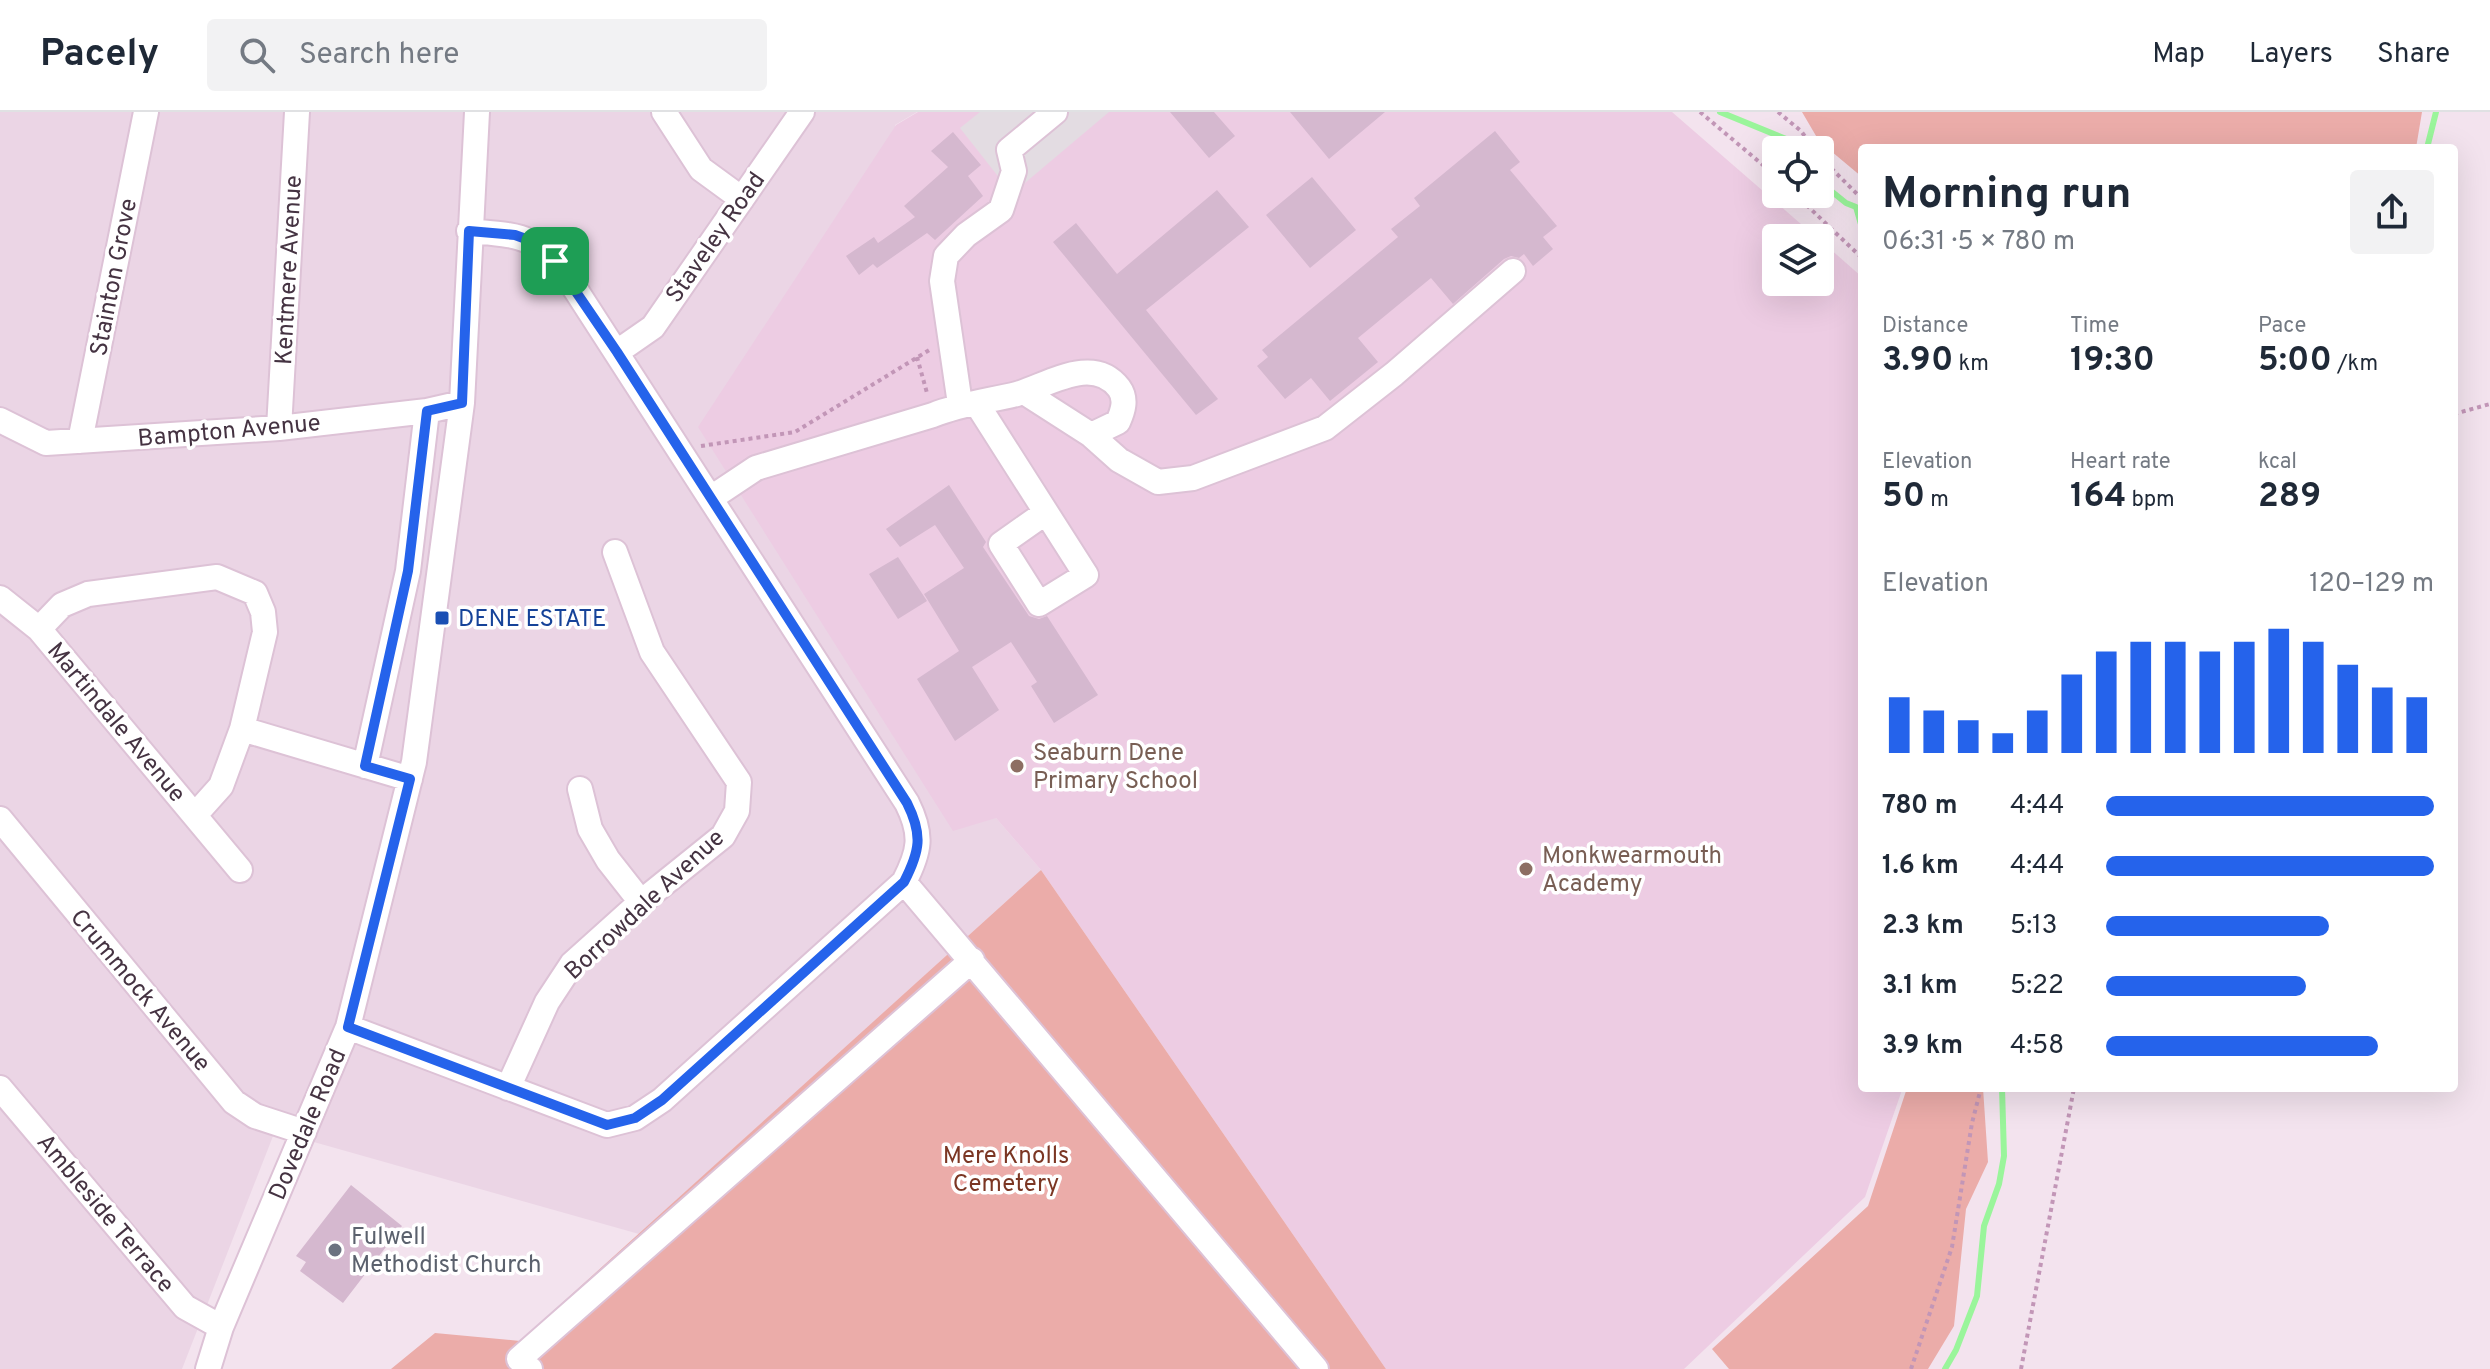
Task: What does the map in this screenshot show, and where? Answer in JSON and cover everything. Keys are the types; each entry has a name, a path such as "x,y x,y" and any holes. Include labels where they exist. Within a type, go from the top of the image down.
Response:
{"street":[{"name":"Stainton Grove","path":"80,441 146,112"},
{"name":"Kentmere Avenue","path":"279,428 297,112"},
{"name":"Dovedale Road","path":"208,1369 221,1327 348,1027 410,779 462,403 477,112"},
{"path":"664,112 701,169 742,199"},
{"name":"Staveley Road","path":"617,352 653,327 802,112"},
{"path":"1045,513 968,404 942,281 946,256 966,235 1001,210 1014,171 1009,150 1055,112"},
{"path":"348,1027 607,1125 635,1118 662,1100 904,882 915,861 919,841 916,821 899,790 563,271 534,242 515,235 469,231"},
{"path":"1024,392 1091,435 1119,460 1158,482 1193,478 1325,428 1394,374 1513,271"},
{"path":"711,498 756,468 968,404 1024,392 1066,375 1097,372 1112,379 1122,392 1124,409 1118,422 1091,435"},
{"name":"Bampton Avenue","path":"0,420 46,443 279,428 427,411 462,403"},
{"path":"365,766 408,571 427,411"},
{"name":"Borrowdale Avenue","path":"508,1088 547,1002 572,964 641,902 723,836 737,811 739,782 652,652 615,552"},
{"name":"Martindale Avenue","path":"39,629 62,605 88,594 217,577 255,593 263,612 265,632 242,729 221,786 195,815"},
{"name":"Martindale Avenue","path":"0,598 39,629 240,870"},
{"path":"242,729 410,779"},
{"path":"580,789 590,829 608,860 641,902"},
{"name":"Crummock Avenue","path":"0,819 234,1102 255,1116 304,1132"},
{"path":"904,882 1316,1369"},
{"path":"530,1369 519,1359 972,960"},
{"name":"Ambleside Terrace","path":"0,1088 185,1307 221,1327"}],"path":[{"path":"1700,112 1762,164"},
{"path":"1778,112 1805,136"},
{"path":"1834,171 1858,195"},
{"path":"1810,208 1858,254"},
{"path":"679,449 795,432 935,346"},
{"path":"917,357 933,415"},
{"path":"2458,413 2490,404"},
{"path":"1911,1369 1952,1247 1980,1092"},
{"path":"2021,1369 2073,1092"}],"shaded area":[{"path":"0,112 917,112 895,125 996,818 1041,870 639,1234 275,1131 182,1369 0,1369"},
{"name":"Monkwearmouth Academy","path":"918,112 1672,112 1762,190 1762,208 1782,208 1801,224 1762,224 1762,296 1834,296 1834,252 1858,273 1858,1092 1901,1092 1865,1197 1684,1369 1386,1369 1041,870 996,818 953,831 698,427 896,125"},
{"path":"980,112 1109,112 1012,194 960,128"}],"green space":[{"path":"1802,112 2422,112 2417,144 1858,144 1858,174 1834,154 1834,136 1816,136"},
{"name":"Mere Knolls Cemetery","path":"1041,870 1386,1369 391,1369 435,1333 520,1341"},
{"path":"1906,1092 1983,1092 1988,1162 1966,1209 1954,1326 1928,1369 1729,1369 1712,1349 1868,1206"}],"building":[{"path":"1170,112 1214,112 1235,136 1209,158"},
{"path":"1290,112 1385,112 1329,159"},
{"path":"1495,131 1520,162 1510,170 1557,226 1543,237 1553,249 1533,266 1524,254 1519,258 1511,256 1504,259 1453,304 1431,278 1358,338 1378,362 1330,401 1311,378 1285,399 1257,366 1268,357 1262,350 1398,237 1391,229 1420,206 1414,198"},
{"path":"953,132 981,165 968,176 983,196 935,240 927,233 877,268 873,264 859,275 846,256 874,237 878,243 915,217 904,206 948,167 931,151"},
{"path":"1312,177 1356,230 1310,268 1266,215"},
{"path":"1217,190 1249,227 1146,310 1218,399 1196,415 1053,242 1076,223 1117,274"},
{"path":"949,485 986,542 983,547 1029,616 1039,619 1047,616 1098,695 1054,723 1031,686 1037,682 1011,642 972,667 999,710 955,741 917,679 959,651 924,594 964,568 935,525 900,547 886,529"},
{"path":"898,557 927,601 898,619 869,574"},
{"path":"351,1185 402,1226 343,1303 300,1271 306,1262 296,1256"}],"waterway":[{"path":"1720,112 1779,136"},
{"path":"2428,144 2436,112"},
{"path":"1834,193 1856,207 1858,214"},
{"path":"1945,1369 1956,1350 1977,1296 1984,1226 1999,1184 2004,1156 2002,1092"}],"place":[{"name":"DENE ESTATE","path":"442,618"},
{"name":"Seaburn Dene Primary School","path":"1017,766"},
{"name":"Monkwearmouth Academy","path":"1526,869"},
{"name":"Fulwell Methodist Church","path":"335,1250"}],"route":[{"path":"469,231 515,235 534,242 555,261 617,352 907,803 916,821 919,841 915,861 904,882 888,897 662,1100 635,1118 607,1125 348,1027 410,779 365,766 408,571 427,411 462,403 469,231"}]}
